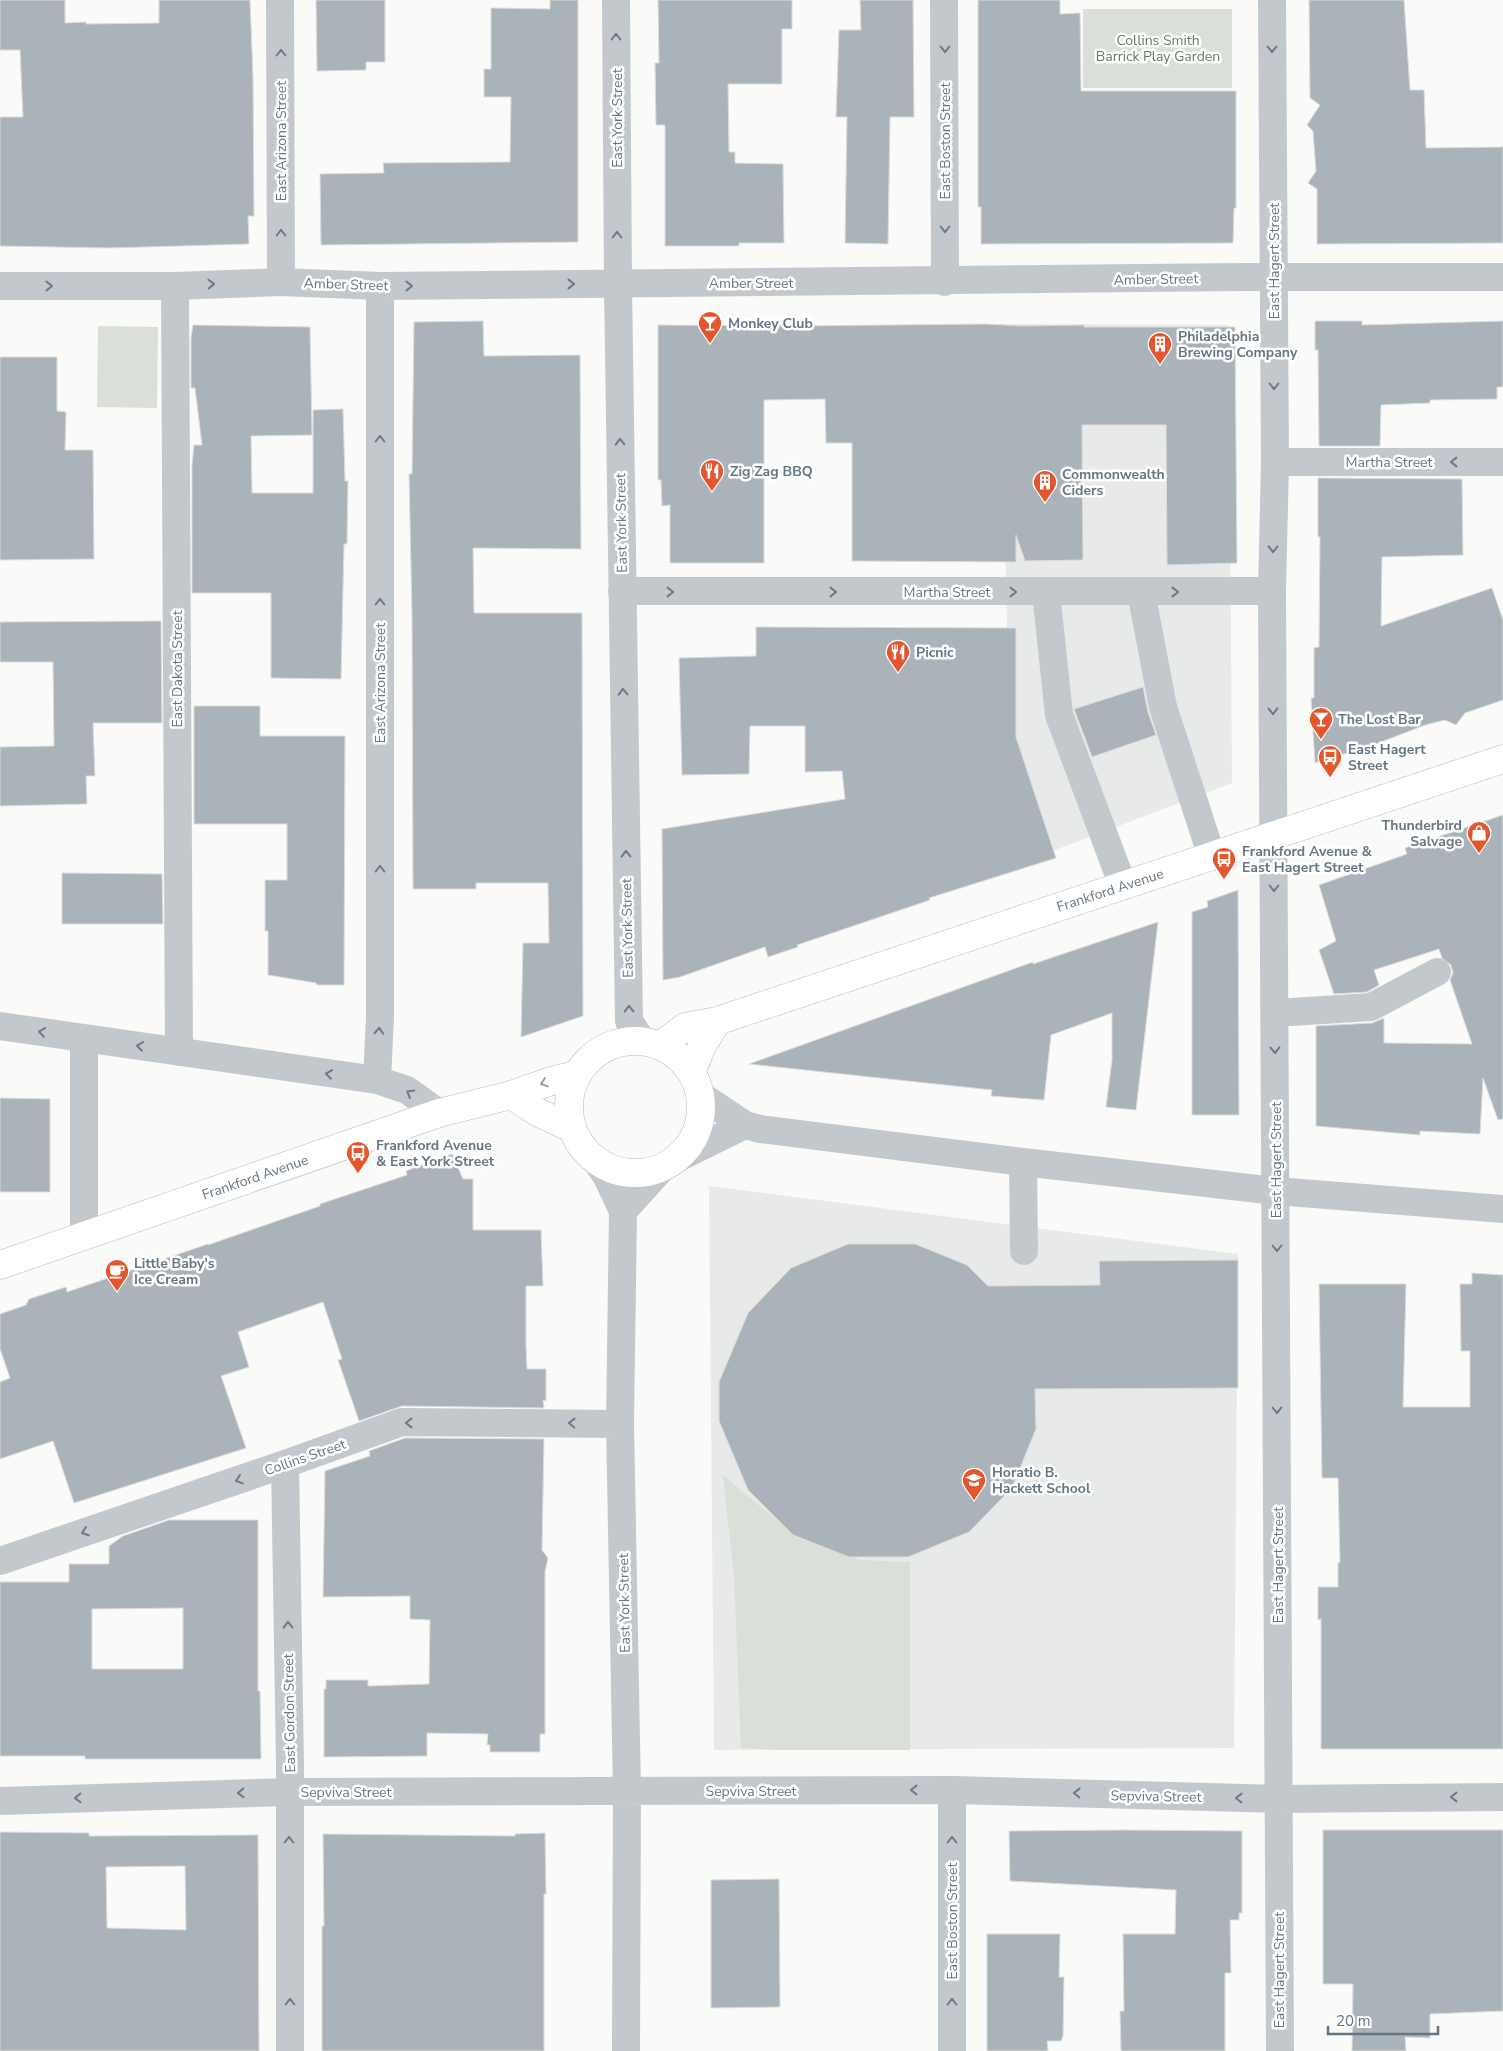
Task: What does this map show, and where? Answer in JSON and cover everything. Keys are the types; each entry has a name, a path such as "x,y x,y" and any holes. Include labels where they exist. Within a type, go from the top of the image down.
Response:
{"main road":[{"name":"Frankford Avenue","path":"651,1044 685,1028 717,1021 1503,759"},
{"path":"696,1083 678,1056 651,1044 616,1044 593,1056 577,1075 571,1092 569,1110 572,1128 582,1146 597,1162 618,1171 640,1173 671,1162 694,1139 701,1118 696,1083 702,1046 717,1021"},
{"name":"Frankford Avenue","path":"0,1265 439,1113 511,1095 551,1081 577,1075"},
{"path":"511,1095 539,1113 572,1128"}],"street":[{"name":"East Arizona Street","path":"280,0 281,282"},
{"name":"East York Street","path":"616,0 618,284 629,1021 651,1044"},
{"name":"East Boston Street","path":"944,0 945,282"},
{"name":"East Hagert Street","path":"1272,0 1275,462 1272,591 1280,2051"},
{"name":"Amber Street","path":"0,286 175,286 281,282 380,286 945,282 1274,277 1503,277"},
{"name":"East Dakota Street","path":"175,286 179,1052"},
{"name":"East Arizona Street","path":"377,1080 380,1017 380,286"},
{"name":"Martha Street","path":"1275,462 1503,462"},
{"name":"Martha Street","path":"622,591 1272,591"},
{"path":"1046,592 1059,715 1123,886"},
{"path":"1141,592 1163,707 1212,857"},
{"path":"1275,1013 1371,1007 1437,972"},
{"path":"0,1026 377,1080 407,1090 439,1113"},
{"path":"84,1038 84,1236"},
{"path":"696,1083 745,1125 1023,1162 1276,1191 1503,1209"},
{"path":"623,1211 671,1162 745,1125"},
{"name":"East York Street","path":"597,1162 607,1177 623,1211 620,1424 627,1792 626,2051"},
{"path":"1023,1162 1024,1251"},
{"name":"Collins Street","path":"0,1560 285,1464 402,1422 620,1424"},
{"name":"East Gordon Street","path":"285,1464 290,1792 290,2051"},
{"name":"East Boston Street","path":"952,1790 952,2051"},
{"name":"Sepviva Street","path":"0,1801 290,1792 952,1790 1279,1799 1503,1797"}],"shaded area":[{"name":"Philadelphia Brewing Company","path":"1000,324 1229,325 1232,783 1047,853 1009,711"},
{"name":"Horatio B. Hackett School","path":"709,1186 1238,1254 1234,1748 714,1750"}],"green space":[{"name":"Collins Smith Barrick Play Garden","path":"1083,9 1232,9 1232,88 1083,88"},
{"path":"98,326 158,327 157,408 97,407"},
{"path":"723,1475 798,1538 860,1560 910,1562 910,1750 777,1750 741,1748 734,1577"}],"building":[{"path":"0,0 65,0 65,23 86,22 86,24 159,23 159,0 250,0 253,77 254,216 248,216 249,244 109,248 0,246 0,117 23,117 20,50 0,50"},
{"path":"316,0 385,0 385,62 366,62 366,70 317,71"},
{"path":"550,0 578,0 578,242 321,245 320,174 384,173 383,163 510,162 511,97 484,97 484,69 491,69 491,8 550,9"},
{"path":"658,0 792,0 792,29 782,29 782,84 728,84 729,152 735,152 735,163 783,164 784,243 739,243 739,246 665,246 665,125 656,125 655,63 659,63"},
{"path":"860,0 913,0 914,117 890,117 888,244 845,243 847,117 836,117 839,30 861,30"},
{"path":"978,0 1060,0 1060,14 1080,13 1081,91 1236,91 1236,208 1234,208 1233,243 981,244 981,207 978,207"},
{"path":"1309,0 1404,0 1410,90 1424,90 1426,148 1503,147 1503,243 1317,244 1317,189 1308,183 1316,171 1313,131 1307,125 1320,105 1310,98"},
{"path":"483,321 484,356 580,355 581,549 473,548 474,613 582,613 583,1016 521,1037 523,943 549,943 548,883 476,883 476,889 413,889 412,614 409,474 412,474 414,322"},
{"path":"1315,321 1362,321 1362,325 1503,321 1503,387 1497,387 1497,399 1430,400 1430,403 1381,405 1380,446 1319,446 1318,350 1315,350"},
{"path":"986,324 1021,326 1085,325 1084,327 1235,327 1237,563 1167,565 1166,425 1082,425 1083,560 1025,561 1016,535 1016,562 852,561 852,443 826,443 825,399 764,400 764,563 670,563 670,505 662,506 661,480 658,480 658,325"},
{"path":"193,325 310,327 312,435 251,436 252,493 313,493 313,410 343,409 345,481 348,481 347,544 344,544 341,679 271,678 271,593 192,593 192,465 194,445 202,445 195,388 191,388 191,338"},
{"path":"0,357 57,357 57,411 66,412 65,450 93,450 94,559 0,560"},
{"path":"1318,478 1462,479 1463,555 1382,557 1381,626 1492,588 1503,620 1503,700 1465,713 1456,725 1445,720 1425,725 1376,744 1315,763 1311,698 1314,698 1314,648 1319,647 1320,537 1318,537"},
{"path":"161,621 162,723 93,723 95,776 86,776 87,804 0,806 0,747 54,746 53,662 0,662 0,622"},
{"path":"756,627 1016,628 1016,737 1056,858 929,898 930,900 797,945 798,947 768,957 765,947 680,977 663,980 662,829 845,799 842,771 805,772 805,726 750,726 749,774 682,775 679,658 756,656"},
{"path":"1143,687 1148,712 1156,735 1092,757 1074,709"},
{"path":"194,706 260,706 260,736 345,736 344,985 317,985 316,983 268,975 268,931 265,931 265,880 287,880 287,824 194,824"},
{"path":"1503,815 1503,1119 1498,1120 1483,1078 1480,1134 1420,1131 1420,1135 1316,1126 1316,1026 1372,1023 1384,1018 1384,1043 1472,1044 1450,980 1453,973 1451,965 1442,958 1439,949 1374,970 1379,985 1367,992 1334,994 1319,950 1336,941 1319,885 1407,854 1405,848"},
{"path":"62,873 162,874 163,924 62,924"},
{"path":"1238,890 1239,1115 1192,1115 1192,912 1208,907 1207,901"},
{"path":"1158,922 1136,1110 1106,1107 1112,1060 1112,1013 1051,1035 1044,1100 991,1096 992,1090 749,1064 1033,962 1033,964"},
{"path":"0,1098 50,1099 50,1192 0,1192"},
{"path":"452,1154 463,1179 473,1179 473,1230 541,1230 543,1286 526,1286 526,1346 527,1369 546,1369 546,1401 543,1400 544,1408 402,1406 359,1421 338,1360 342,1359 323,1302 238,1332 249,1367 221,1376 246,1448 74,1503 53,1441 0,1459 0,1382 10,1378 0,1349 0,1314 26,1305 29,1299 66,1287 67,1292 320,1206 320,1204 407,1175 406,1171"},
{"name":"Horatio B. Hackett School","path":"848,1244 915,1244 967,1265 988,1286 1100,1285 1099,1261 1238,1260 1238,1388 1035,1389 1036,1429 1012,1488 969,1532 908,1557 849,1557 793,1535 748,1490 719,1421 719,1382 748,1313 791,1268"},
{"path":"1472,1273 1503,1275 1503,1749 1321,1749 1321,1619 1318,1620 1318,1587 1338,1587 1338,1563 1340,1562 1338,1478 1322,1478 1319,1284 1406,1284 1403,1407 1470,1407 1470,1351 1461,1351 1460,1284 1472,1284"},
{"path":"405,1438 544,1439 542,1550 548,1558 545,1571 545,1734 540,1734 540,1752 490,1752 490,1745 487,1745 488,1734 427,1733 427,1756 324,1757 324,1689 326,1689 326,1680 368,1680 368,1686 429,1684 430,1620 410,1619 410,1596 323,1597 325,1471 370,1456 369,1451"},
{"path":"169,1520 258,1520 258,1691 260,1691 261,1759 85,1759 85,1756 0,1756 0,1582 69,1582 69,1564 109,1564 109,1546 123,1536","holes":["183,1608 183,1669 92,1669 92,1609"]},
{"path":"1323,1830 1503,1830 1503,2011 1430,2014 1430,2038 1405,2037 1406,2051 1352,2051 1353,1984 1323,1984"},
{"path":"1009,1831 1242,1831 1242,1913 1239,1913 1239,1920 1230,1920 1231,1973 1225,1973 1225,2051 1121,2051 1120,2011 1124,2011 1123,1934 1175,1934 1176,1890 1010,1881"},
{"path":"0,1832 89,1833 89,1836 258,1835 259,2051 0,2051","holes":["185,1866 186,1930 107,1928 106,1867"]},
{"path":"545,1833 544,2051 322,2051 323,1834 515,1836 515,1834"},
{"path":"779,1879 780,2007 711,2008 711,1880"},
{"path":"987,1934 1060,1934 1059,1977 1064,1977 1063,2036 1061,2041 1047,2041 1048,2051 987,2051"}],"place":[{"name":"Monkey Club","path":"710,344"},
{"name":"Philadelphia Brewing Company","path":"1160,365"},
{"name":"Zig Zag BBQ","path":"712,492"},
{"name":"Commonwealth Ciders","path":"1045,503"},
{"name":"Picnic","path":"898,673"},
{"name":"The Lost Bar","path":"1321,740"},
{"name":"East Hagert Street","path":"1330,778"},
{"name":"Thunderbird Salvage","path":"1479,854"},
{"name":"Frankford Avenue & East Hagert Street","path":"1224,880"},
{"name":"Frankford Avenue & East York Street","path":"358,1174"},
{"name":"Little Baby's Ice Cream","path":"117,1292"},
{"name":"Horatio B. Hackett School","path":"974,1501"}]}
